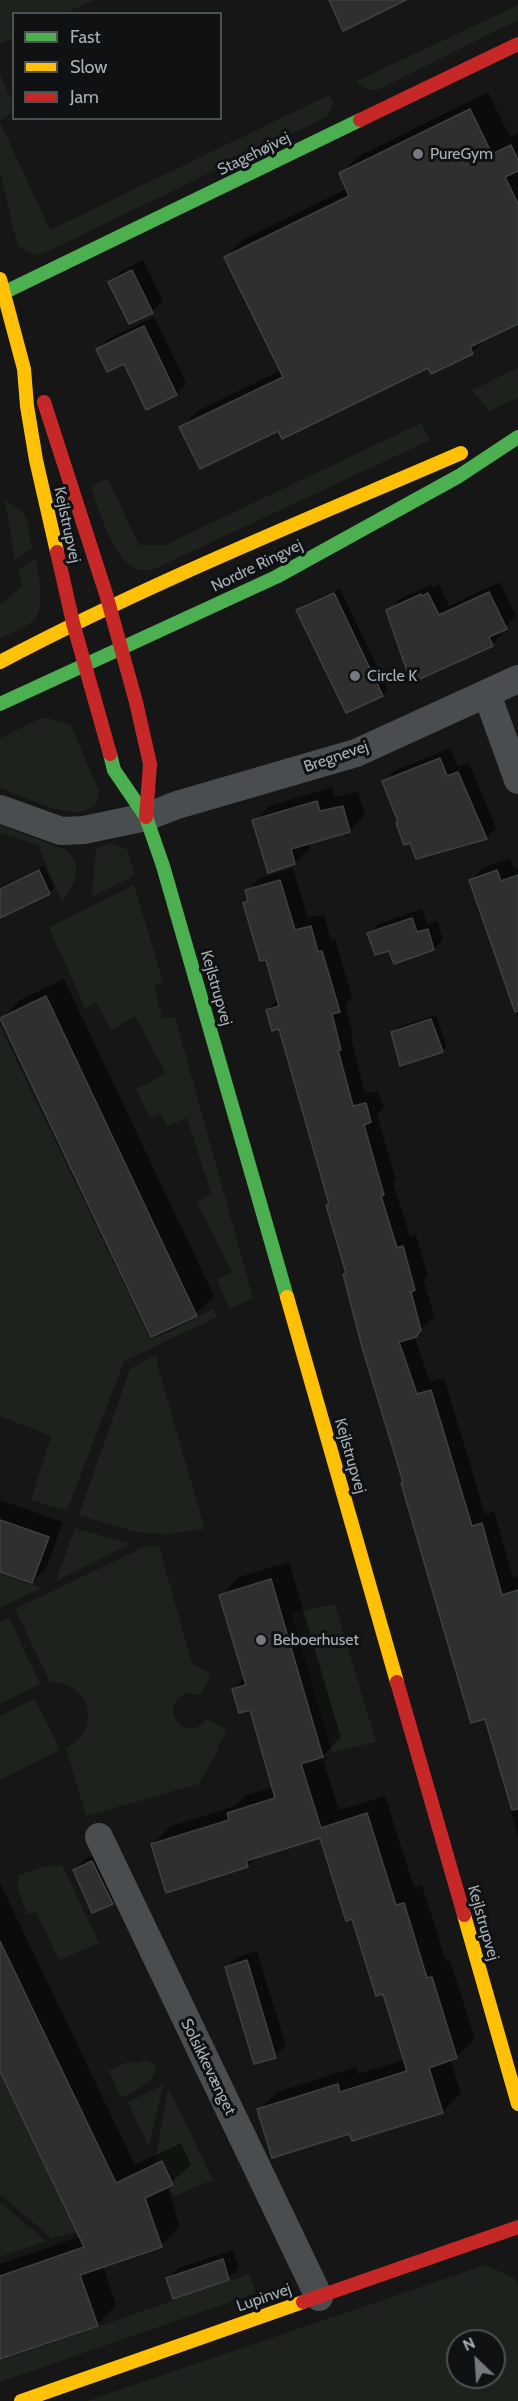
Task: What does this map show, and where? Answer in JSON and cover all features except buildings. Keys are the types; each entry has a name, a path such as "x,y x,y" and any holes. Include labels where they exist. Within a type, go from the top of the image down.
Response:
{"street":[{"name":"Stagehøjvej","path":"3,293 518,44"},
{"name":"Kejlstrupvej","path":"0,279 24,369 27,406 36,460 73,623 114,770 147,817 163,866 518,2104"},
{"name":"Kejlstrupvej","path":"24,369 44,403 122,647 150,764 147,817"},
{"name":"Nordre Ringvej","path":"0,662 110,606 518,429"},
{"name":"Nordre Ringvej","path":"0,704 276,577 459,476 518,437"},
{"name":"Bregnevej","path":"0,808 62,831 84,830 147,817 177,805 356,753 518,679"},
{"path":"487,694 518,780"},
{"name":"Solsikkevænget","path":"99,1837 319,2297"},
{"name":"Lupinvej","path":"21,2401 518,2227"}],"shaded area":[{"path":"0,0 94,0 67,12 12,12 12,38 0,44"},
{"path":"518,5 518,20 379,89 366,89 357,81"},
{"path":"0,75 12,101 12,113 0,120"},
{"path":"329,95 333,103 328,116 40,255 26,251 19,246 0,171 0,122 50,230"},
{"path":"518,368 518,398 489,411 472,390"},
{"path":"421,423 430,440 152,570 135,568 118,552 102,519 91,487 107,478 139,545 165,545"},
{"path":"5,501 24,514 32,548 15,560"},
{"path":"36,558 40,590 38,615 27,625 0,638 0,605 22,586 18,570"},
{"path":"48,718 71,725 99,792 95,806 78,813 51,808 0,788 0,738 39,719"},
{"path":"0,825 66,850 72,856 76,876 62,902 38,845 0,833"},
{"path":"110,843 127,849 135,875 92,897 96,849"},
{"path":"134,885 163,982 154,985 162,1018 175,1017 253,1298 230,1309 217,1280 232,1272 197,1202 211,1193 187,1118 167,1126 160,1113 150,1118 136,1089 166,1074 135,1016 111,1030 96,1002 85,1008 49,927"},
{"path":"0,1026 150,1339 170,1332 213,1309 217,1317 124,1361 67,1511 31,1500 51,1436 0,1416"},
{"path":"156,1355 205,1529 166,1534 136,1532 79,1515 130,1369"},
{"path":"75,1528 130,1544 56,1581"},
{"path":"146,1546 159,1547 192,1663 211,1674 200,1695 187,1693 178,1699 173,1714 183,1726 190,1728 199,1726 207,1719 225,1729 226,1733 217,1749 218,1752 198,1784 86,1816 66,1748 78,1740 85,1730 88,1708 83,1698 75,1690 64,1684 50,1682 15,1609"},
{"path":"0,1574 41,1588 0,1608"},
{"path":"335,1604 376,1742 332,1752 291,1613"},
{"path":"9,1618 40,1684 0,1704 0,1622"},
{"path":"35,1699 60,1750 0,1780 0,1716"},
{"path":"62,1865 99,1943 59,1960 36,1912 27,1914 17,1887 19,1875 42,1867"},
{"path":"145,2060 153,2063 156,2069 154,2075 142,2087 121,2098 109,2071 130,2061 136,2063"},
{"path":"0,2071 76,2233 52,2238 0,2195"},
{"path":"163,2085 149,2147 128,2102"},
{"path":"168,2088 213,2180 174,2196 170,2189 174,2185 161,2160 155,2162"},
{"path":"0,2202 46,2241 0,2257"},
{"path":"485,2265 516,2279 518,2286 518,2401 87,2401"},
{"path":"249,2274 256,2293 0,2382 0,2361"}],"traffic: fast":[{"path":"3,293 360,120"},
{"path":"0,704 276,577 459,476 518,437"},
{"path":"110,754 114,770 146,817 163,866 287,1297"}],"traffic: slow":[{"path":"0,279 24,369 27,406 36,460 57,552"},
{"path":"0,662 170,579 461,453"},
{"path":"287,1297 397,1682"},
{"path":"464,1915 518,2104"},
{"path":"21,2401 303,2302"}],"traffic: jam":[{"path":"360,120 518,44"},
{"path":"44,402 106,594 136,702 150,764 146,817"},
{"path":"57,552 73,623 110,754"},
{"path":"397,1682 464,1915"},
{"path":"303,2302 518,2227"}],"place":[{"name":"PureGym","path":"418,154"},
{"name":"Circle K","path":"355,676"},
{"name":"Beboerhuset","path":"261,1640"}]}
